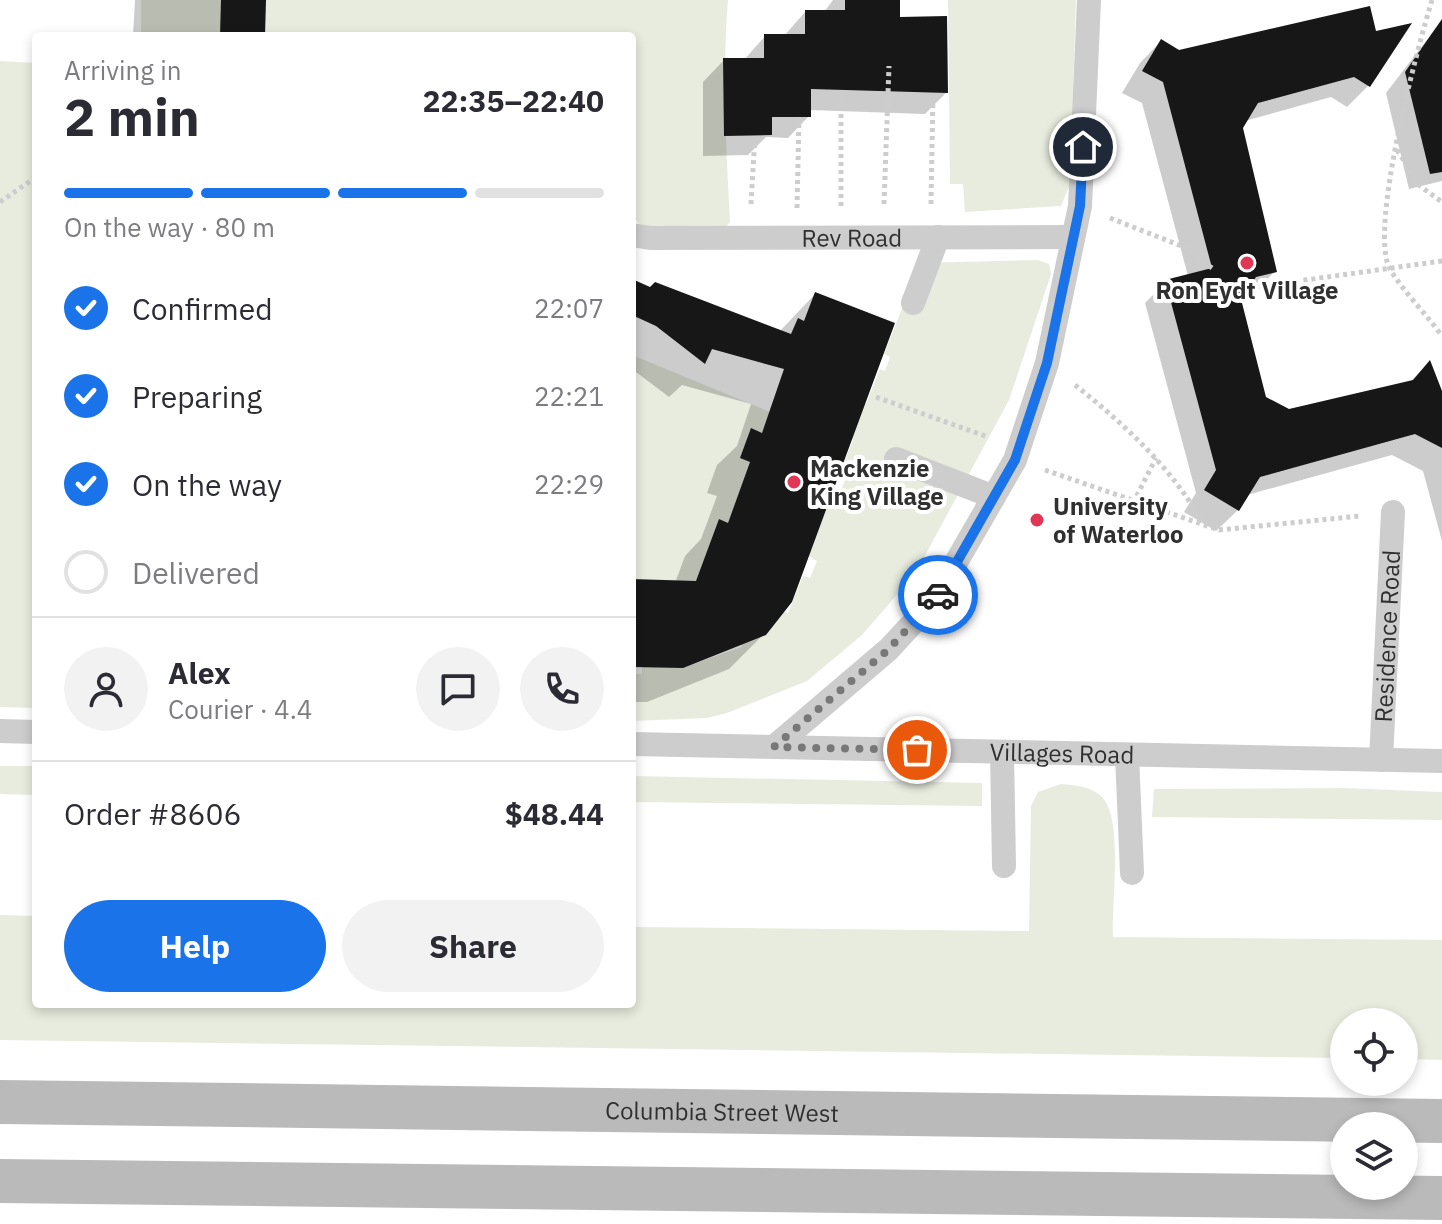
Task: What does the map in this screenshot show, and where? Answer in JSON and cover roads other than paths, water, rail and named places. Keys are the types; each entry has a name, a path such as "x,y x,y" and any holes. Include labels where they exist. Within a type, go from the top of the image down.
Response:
{"main road":[{"name":"Columbia Street West","path":"0,1102 1442,1121"},
{"path":"0,1181 1442,1198"}],"lane":[{"path":"774,747 889,649 935,599 1016,454 1047,363 1080,206 1089,0"},
{"name":"Rev Road","path":"636,235 1073,237"},
{"path":"913,303 934,237"},
{"path":"896,459 994,497"},
{"name":"Residence Road","path":"1381,760 1393,512"},
{"path":"0,731 32,732"},
{"name":"Villages Road","path":"636,744 1442,761"},
{"path":"1002,752 1004,866"},
{"path":"1127,755 1132,873"}],"place":[{"name":"Ron Eydt Village","path":"1247,263"},
{"name":"Mackenzie King Village","path":"794,482"},
{"name":"University of Waterloo","path":"1037,520"}]}
